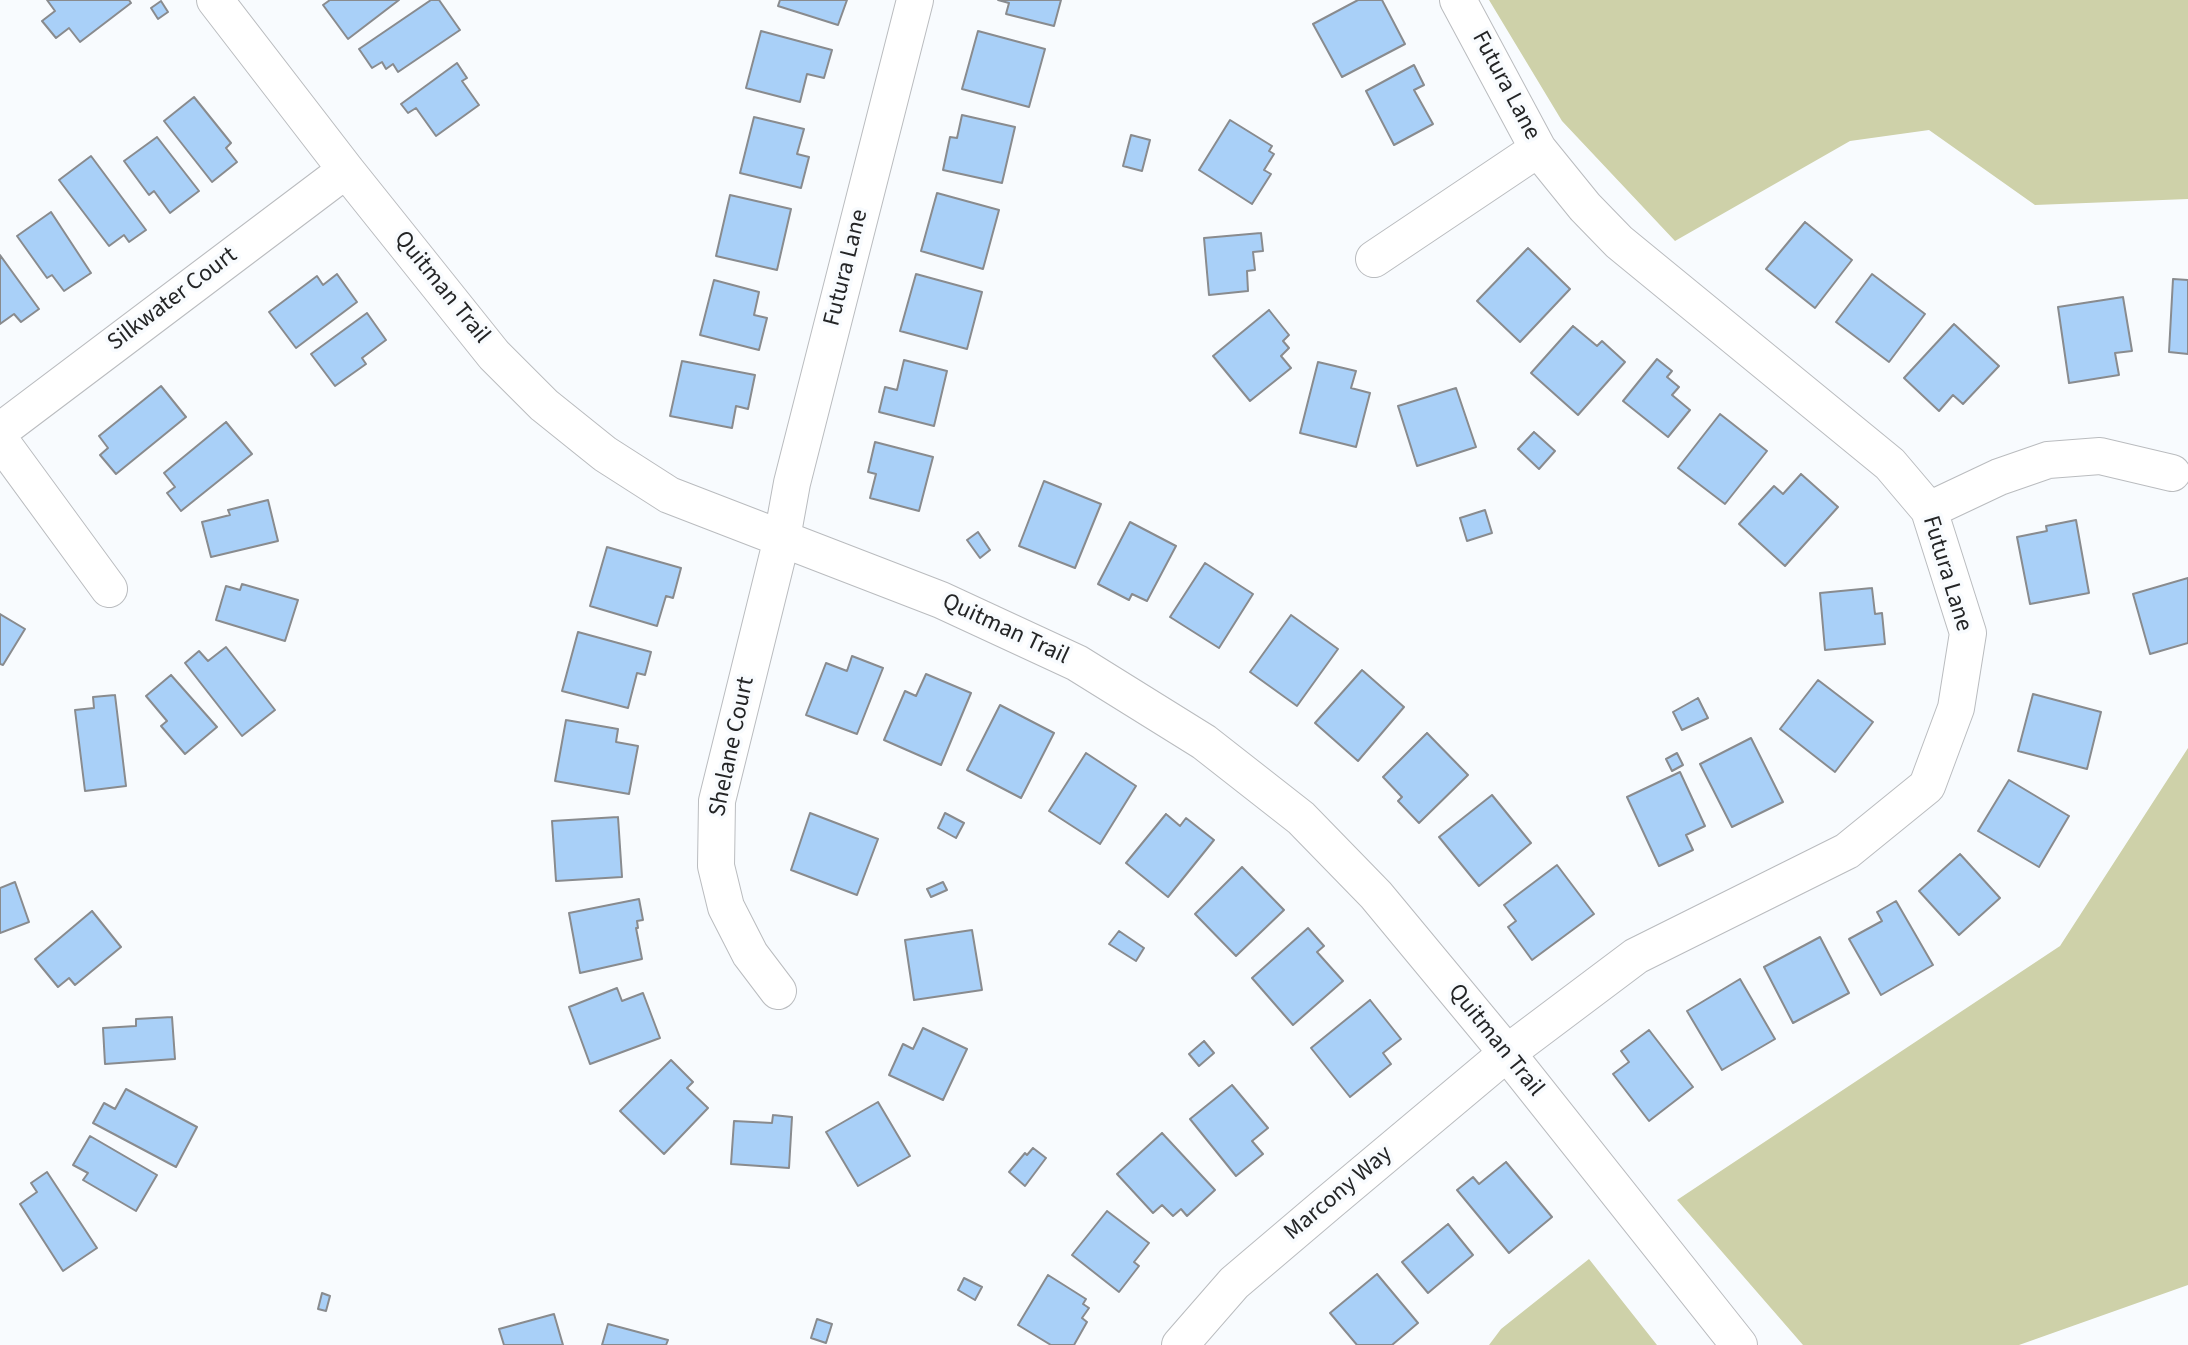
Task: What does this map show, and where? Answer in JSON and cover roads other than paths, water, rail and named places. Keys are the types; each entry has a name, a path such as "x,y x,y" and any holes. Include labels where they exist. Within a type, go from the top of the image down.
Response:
{"street":[{"name":"Quitman Trail","path":"215,0 494,355 544,405 605,454 669,495 941,600 1077,663 1204,742 1301,818 1376,895 1507,1053 1739,1345"},
{"name":"Futura Lane","path":"782,538 792,483 915,0"},
{"name":"Futura Lane","path":"1458,0 1538,149 1585,207 1619,242 1890,464 1929,510 1968,633 1956,708 1927,786 1847,851 1636,956 1507,1053"},
{"path":"1374,259 1538,149"},
{"name":"Silkwater Court","path":"0,431 346,170"},
{"path":"0,440 109,589"},
{"path":"1929,510 1999,477 2048,460 2100,456 2172,473"},
{"name":"Shelane Court","path":"778,991 750,954 726,907 716,866 717,801 782,538"},
{"name":"Marcony Way","path":"1180,1345 1234,1283 1507,1053"}]}
